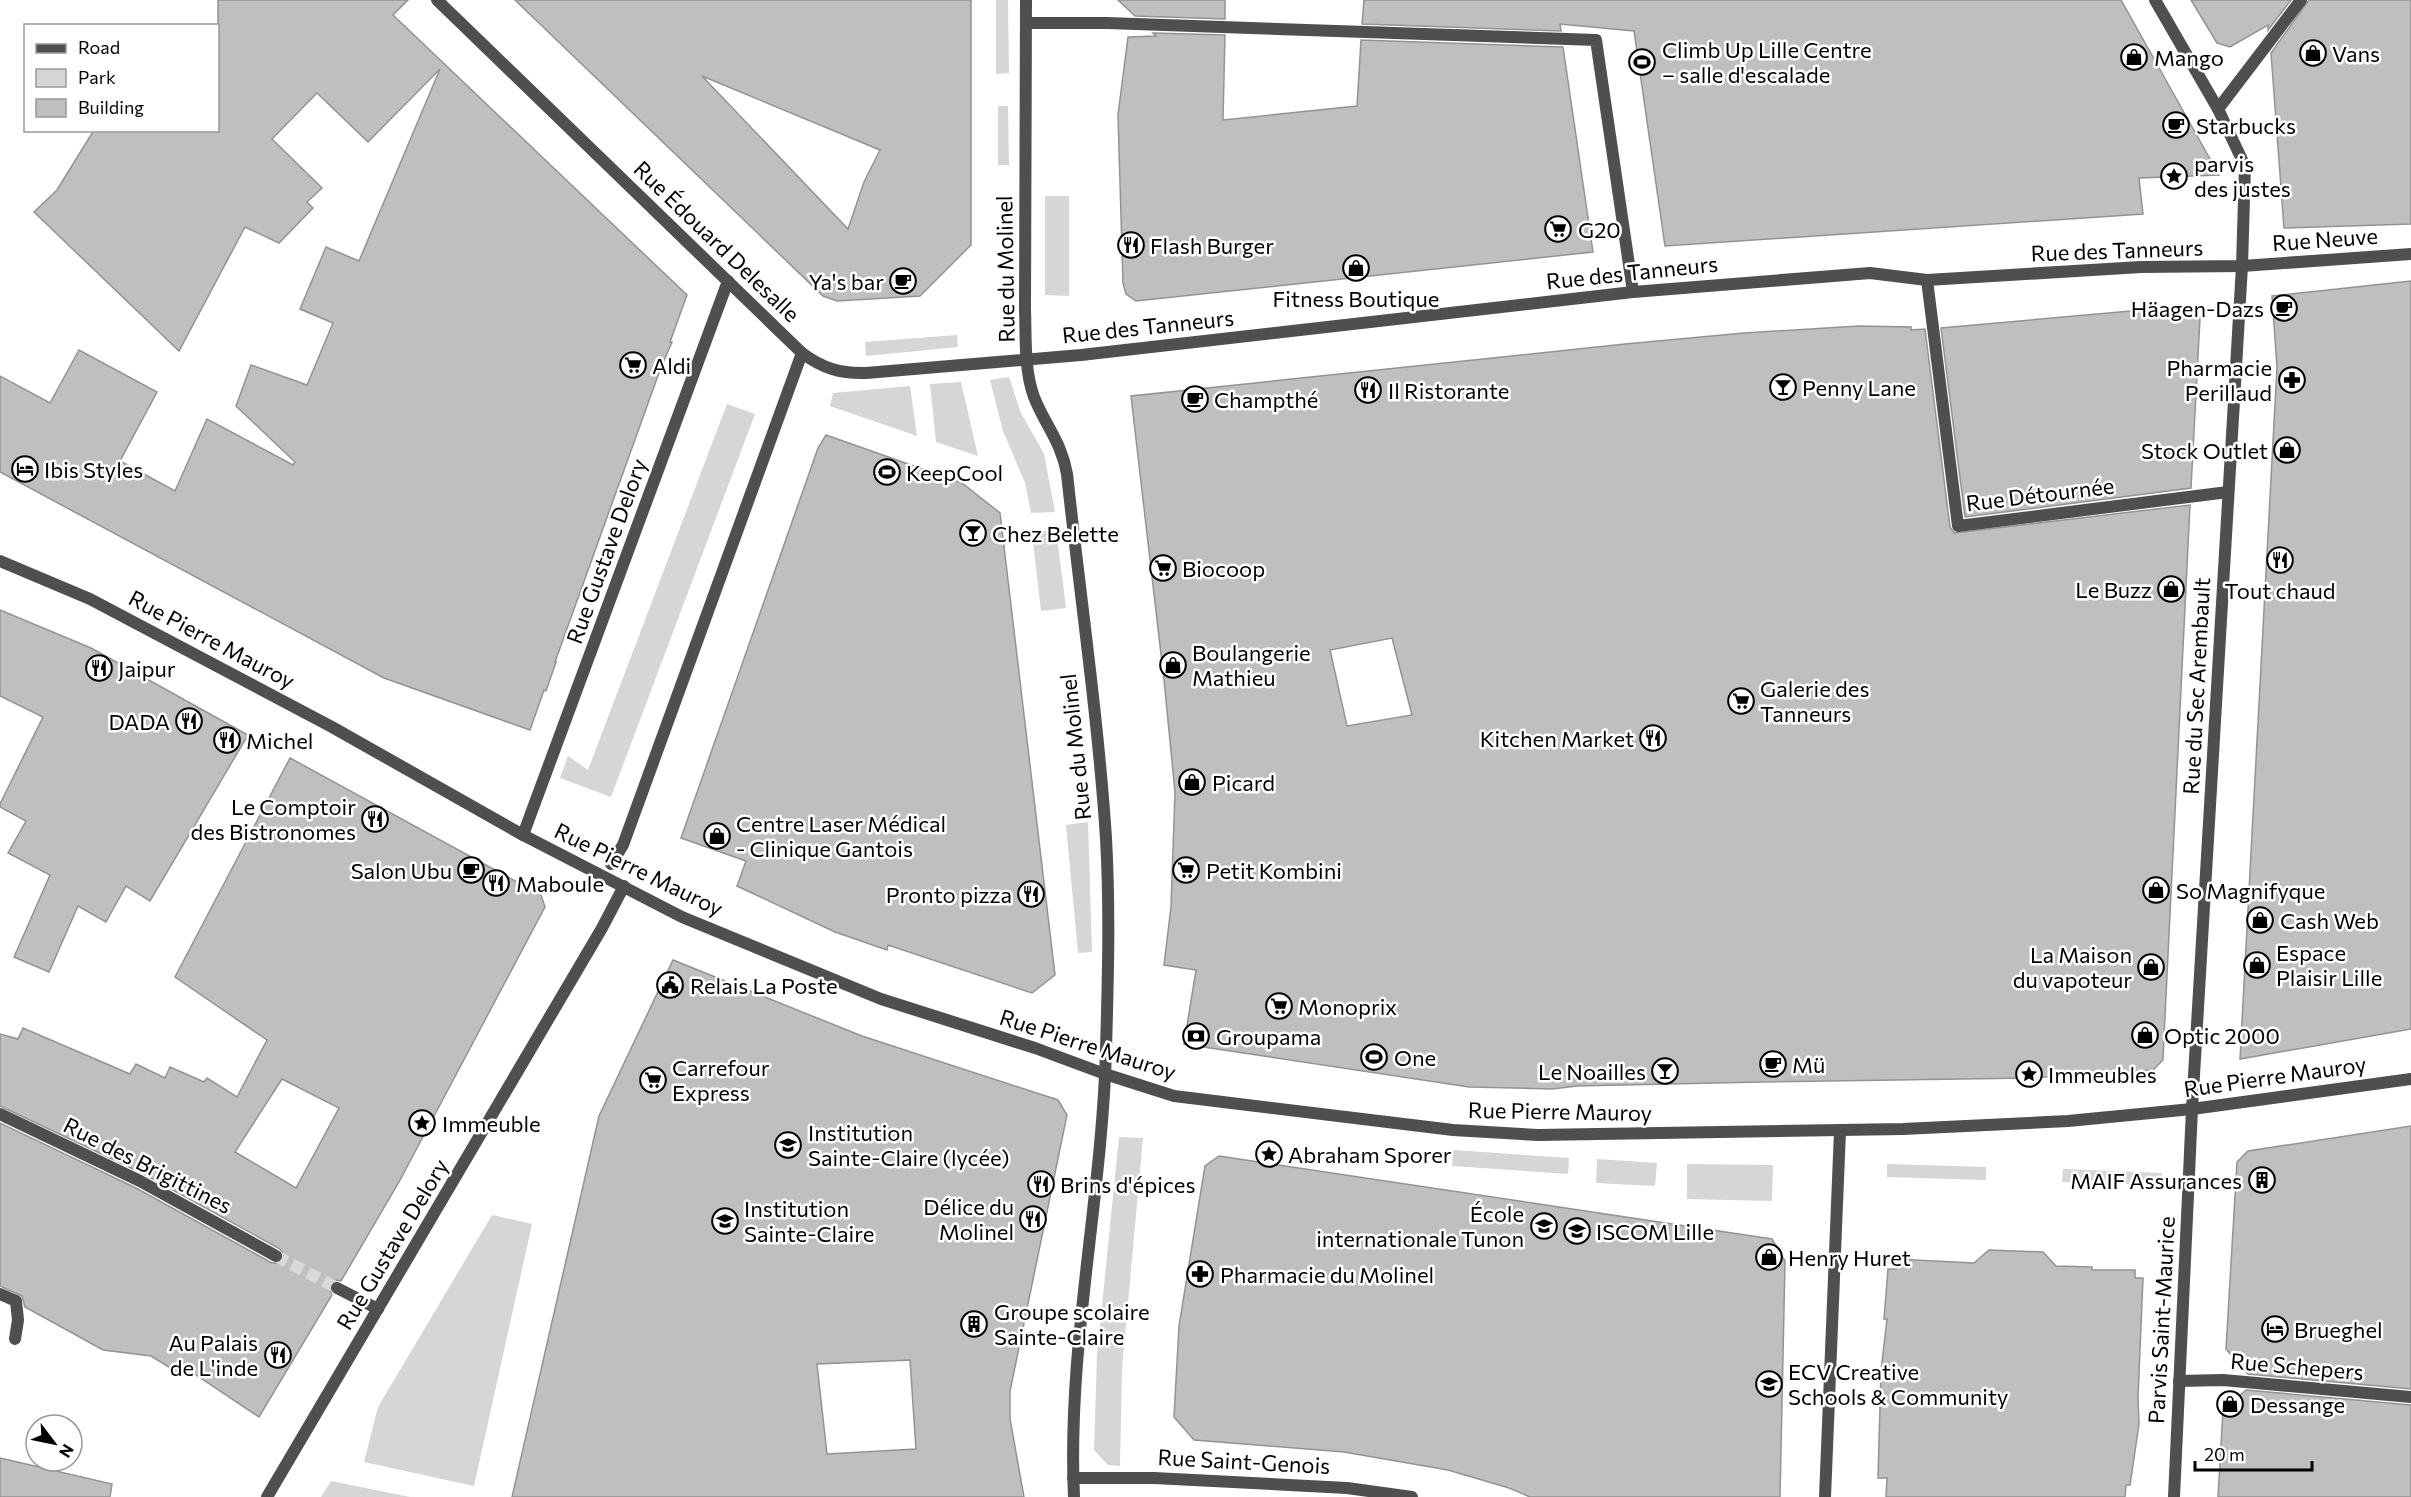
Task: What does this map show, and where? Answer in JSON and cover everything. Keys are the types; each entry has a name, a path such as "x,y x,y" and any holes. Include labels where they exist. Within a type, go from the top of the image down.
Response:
{"street":[{"name":"Rue Édouard Delesalle","path":"437,0 816,363 828,369 853,374 1028,360"},
{"name":"Rue du Molinel","path":"1026,0 1025,309 1028,360 1035,399 1055,435 1064,459 1101,775 1108,915 1102,1127 1075,1374 1074,1497"},
{"name":"Rue du Sec Arembault","path":"2155,0 2218,109 2245,166 2242,266 2192,1108"},
{"path":"2218,109 2301,0"},
{"path":"1026,23 1596,40 1633,291"},
{"name":"Rue Neuve","path":"2242,266 2411,254"},
{"name":"Rue des Tanneurs","path":"1028,360 1633,291 1870,273 1927,280 2141,267 2242,266"},
{"name":"Rue Gustave Delory","path":"523,835 728,280"},
{"name":"Rue Détournée","path":"1927,280 1958,526 2228,492"},
{"path":"611,864 624,845 802,352"},
{"name":"Rue Pierre Mauroy","path":"0,561 90,599 332,727 523,835 682,917 880,999 1035,1048 1174,1096 1491,1133 1576,1135 1840,1131 2068,1121 2192,1108 2411,1079"},
{"name":"Rue Gustave Delory","path":"267,1497 602,928 624,886"},
{"name":"Parvis Saint-Maurice","path":"2174,1497 2192,1108"},
{"name":"Rue des Brigittines","path":"0,1114 140,1181 276,1256"},
{"path":"1825,1497 1840,1131"},
{"path":"337,1288 378,1309"},
{"path":"0,1294 16,1301 18,1320 15,1339"},
{"name":"Rue Schepers","path":"2179,1381 2223,1380 2411,1396"},
{"name":"Rue Saint-Genois","path":"1073,1478 1154,1478 1412,1497"}],"green space":[{"path":"996,0 1008,0 1009,73 996,74"},
{"path":"998,106 1008,106 1009,165 998,165"},
{"path":"1045,196 1069,196 1069,296 1045,295"},
{"path":"957,335 958,347 866,356 865,342"},
{"path":"1009,377 1020,411 1044,454 1055,512 1031,513 1025,483 1003,431 990,380"},
{"path":"961,382 978,456 936,442 930,384"},
{"path":"910,386 917,436 830,406 833,393"},
{"path":"727,404 755,414 611,797 560,778 568,756 588,770"},
{"path":"1056,529 1066,608 1041,611 1032,533"},
{"path":"1088,822 1092,952 1078,953 1066,825"},
{"path":"1119,1137 1143,1138 1122,1369 1120,1466 1108,1465 1094,1450 1097,1355"},
{"path":"1453,1150 1569,1158 1568,1174 1452,1166"},
{"path":"1597,1159 1657,1163 1655,1186 1596,1183"},
{"path":"1687,1164 1773,1165 1772,1201 1687,1199"},
{"path":"1887,1164 1986,1167 1986,1180 1887,1177"},
{"path":"2063,1169 2162,1173 2161,1185 2062,1182"},
{"path":"492,1215 532,1224 474,1486 364,1462 378,1407"},
{"path":"331,1481 410,1497 321,1497"}],"building":[{"path":"218,0 408,0 393,15 687,295 670,342 672,342 530,730 384,678 0,472 0,376 50,403 79,350 157,392 120,461 175,491 207,419 293,465 295,462 236,406 251,365 307,385 333,323 300,309 326,247 359,261 440,69 368,142 317,93 272,139 322,188 307,202 313,208 279,243 245,227 179,351 34,212 57,190 93,132 219,132"},
{"path":"515,0 971,0 971,245 920,296 837,301 823,296","holes":["702,76 880,150 864,182 848,229"]},
{"path":"1118,0 1225,0 1225,19 1135,16"},
{"path":"1364,0 2121,0 2219,175 2139,178 2143,214 1665,246 1634,31 1560,24 1561,31 1362,24"},
{"path":"2191,0 2291,0 2268,30 2268,25 2230,47 2217,43"},
{"path":"2309,0 2411,0 2411,224 2284,228 2271,53"},
{"path":"1153,33 1225,35 1223,120 1357,106 1361,40 1563,47 1593,252 1136,301 1126,294 1123,283 1118,115 1128,37 1156,36"},
{"path":"2411,281 2411,1029 2240,1059 2277,367 2272,296"},
{"path":"2187,306 2200,318 2191,488 1965,517 1941,328"},
{"path":"1859,326 1925,329 1950,527 1954,533 2190,505 2163,1060 2153,1070 2029,1078 1577,1086 1552,1089 1469,1087 1184,1044 1196,970 1164,965 1171,907 1175,792 1131,396 1744,333","holes":["1392,638 1412,715 1347,726 1330,650"]},
{"path":"826,435 962,483 1000,513 1055,975 1032,993 888,945 887,950 835,932 737,886 746,861 681,838 818,448"},
{"path":"0,610 91,648 248,735 150,901 126,886 106,922 78,906 49,972 14,957 50,875 8,853 26,821 0,807 0,804 43,717 0,696"},
{"path":"290,758 541,895 545,907 399,1182 341,1281 336,1280 330,1284 329,1289 332,1295 259,1417 184,1367 180,1374 151,1356 103,1350 25,1307 22,1296 0,1286 0,1123 136,1188 272,1263 280,1263 284,1256 280,1249 144,1174 0,1106 0,1034 18,1039 23,1028 130,1074 136,1064 165,1078 170,1067 204,1082 207,1078 237,1097 267,1040 175,977","holes":["282,1079 339,1108 296,1188 235,1152"]},
{"path":"673,960 862,1036 1058,1100 1067,1115 1010,1391 1010,1419 1024,1497 512,1497 599,1116","holes":["910,1360 916,1449 827,1454 817,1364"]},
{"path":"2411,1126 2411,1389 2248,1374 2226,1349 2237,1162 2248,1151"},
{"path":"1219,1156 1772,1239 1785,1261 1780,1497 1530,1497 1509,1488 1448,1470 1344,1452 1194,1440 1174,1417 1179,1326 1205,1166"},
{"path":"1989,1250 2043,1252 2056,1266 2092,1267 2092,1270 2135,1270 2135,1278 2143,1278 2139,1424 2130,1485 2126,1485 2125,1497 1886,1497 1887,1478 1878,1478 1881,1371 1887,1319 1884,1319 1888,1269 1896,1269 1896,1259 1974,1263"},
{"path":"2246,1390 2411,1405 2411,1497 2218,1497 2223,1410"},
{"path":"0,1458 24,1464 24,1473 65,1473 112,1484 110,1497 0,1497"}],"tunnel":[{"path":"276,1256 337,1288"}],"place":[{"name":"Vans","path":"2313,53"},
{"name":"Mango","path":"2134,57"},
{"name":"Climb Up Lille Centre – salle d'escalade","path":"1642,62"},
{"name":"Starbucks","path":"2176,125"},
{"name":"parvis des justes","path":"2174,176"},
{"name":"G20","path":"1558,229"},
{"name":"Flash Burger","path":"1131,245"},
{"name":"Fitness Boutique","path":"1356,268"},
{"name":"Ya's bar","path":"903,281"},
{"name":"Häagen-Dazs","path":"2284,308"},
{"name":"Aldi","path":"633,365"},
{"name":"Pharmacie Perillaud","path":"2292,380"},
{"name":"Penny Lane","path":"1783,387"},
{"name":"Il Ristorante","path":"1368,390"},
{"name":"Champthé","path":"1195,399"},
{"name":"Stock Outlet","path":"2287,450"},
{"name":"Ibis Styles","path":"25,469"},
{"name":"KeepCool","path":"887,472"},
{"name":"Chez Belette","path":"973,533"},
{"name":"Tout chaud","path":"2280,560"},
{"name":"Biocoop","path":"1163,568"},
{"name":"Le Buzz","path":"2171,589"},
{"name":"Boulangerie Mathieu","path":"1173,665"},
{"name":"Jaipur","path":"99,668"},
{"name":"Galerie des Tanneurs","path":"1741,701"},
{"name":"DADA","path":"189,721"},
{"name":"Kitchen Market","path":"1653,738"},
{"name":"Michel","path":"227,740"},
{"name":"Picard","path":"1192,782"},
{"name":"Le Comptoir des Bistronomes","path":"375,819"},
{"name":"Centre Laser Médical - Clinique Gantois","path":"717,836"},
{"name":"Salon Ubu","path":"471,870"},
{"name":"Petit Kombini","path":"1186,870"},
{"name":"Maboule","path":"496,883"},
{"name":"So Magnifyque","path":"2156,890"},
{"name":"Pronto pizza","path":"1031,894"},
{"name":"Cash Web","path":"2260,920"},
{"name":"Espace Plaisir Lille","path":"2257,965"},
{"name":"La Maison du vapoteur","path":"2151,967"},
{"name":"Relais La Poste","path":"670,985"},
{"name":"Monoprix","path":"1279,1006"},
{"name":"Optic 2000","path":"2145,1035"},
{"name":"Groupama","path":"1196,1036"},
{"name":"One","path":"1374,1057"},
{"name":"Mü","path":"1773,1064"},
{"name":"Le Noailles","path":"1665,1071"},
{"name":"Immeubles","path":"2029,1074"},
{"name":"Carrefour Express","path":"653,1080"},
{"name":"Immeuble","path":"422,1123"},
{"name":"Institution Sainte-Claire (lycée)","path":"788,1145"},
{"name":"Abraham Sporer","path":"1269,1154"},
{"name":"MAIF Assurances","path":"2262,1180"},
{"name":"Brins d'épices","path":"1041,1184"},
{"name":"Délice du Molinel","path":"1033,1219"},
{"name":"Institution Sainte-Claire","path":"725,1221"},
{"name":"École internationale Tunon","path":"1544,1226"},
{"name":"ISCOM Lille","path":"1577,1231"},
{"name":"Henry Huret","path":"1769,1257"},
{"name":"Pharmacie du Molinel","path":"1200,1274"},
{"name":"Groupe scolaire Sainte-Claire","path":"974,1324"},
{"name":"Brueghel","path":"2275,1329"},
{"name":"Au Palais de L'inde","path":"278,1355"},
{"name":"ECV Creative Schools & Community","path":"1769,1384"},
{"name":"Dessange","path":"2230,1404"}]}
